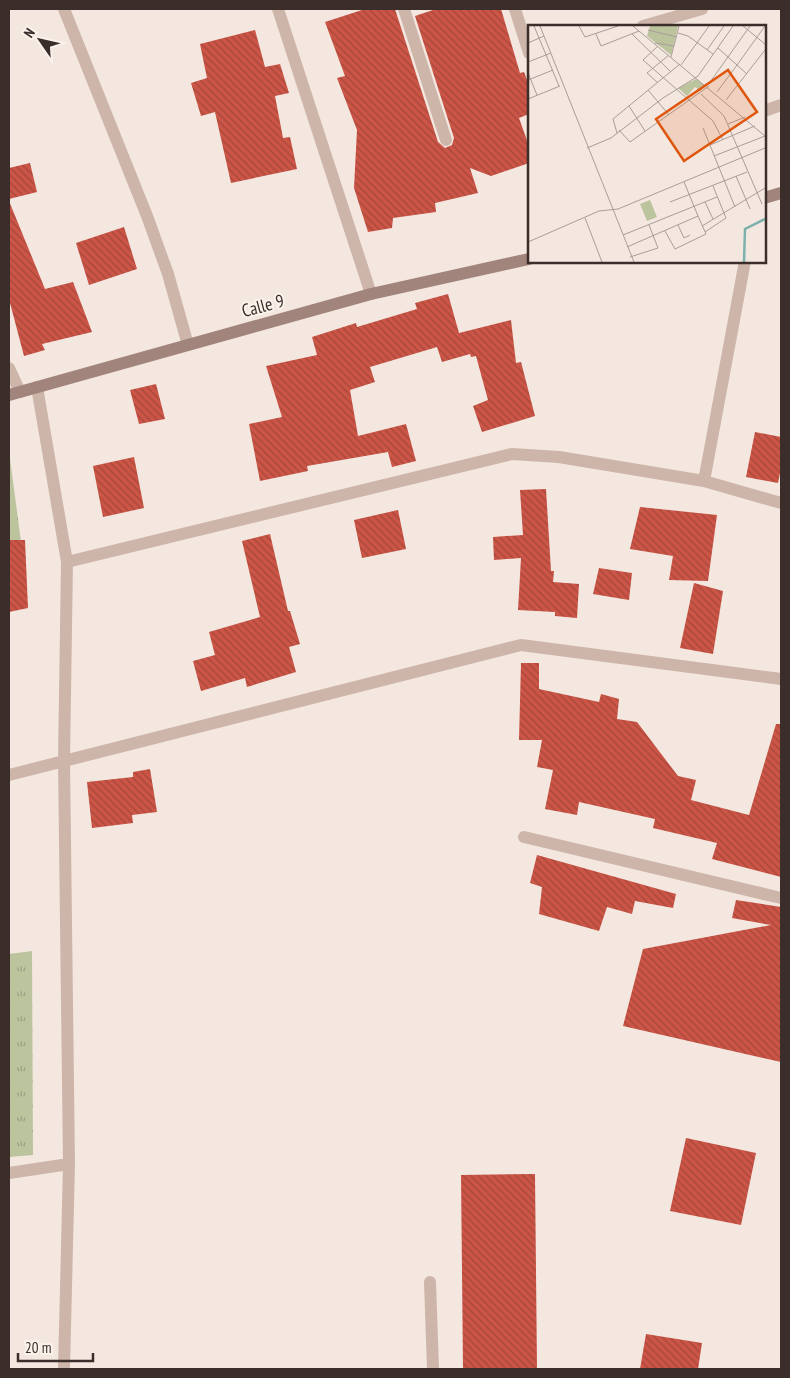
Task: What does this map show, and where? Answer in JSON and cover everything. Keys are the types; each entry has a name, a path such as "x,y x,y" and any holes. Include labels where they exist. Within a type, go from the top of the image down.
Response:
{"street":[{"path":"64,9 147,216 168,274 188,345"},
{"path":"278,9 370,294"},
{"path":"404,9 446,140"},
{"path":"515,9 528,50"},
{"path":"646,25 702,9"},
{"path":"765,111 781,105"},
{"path":"765,198 781,193"},
{"name":"Calle 9","path":"14,393 370,294 528,260"},
{"path":"704,481 745,262"},
{"path":"9,368 14,393"},
{"path":"37,387 67,562 64,760 69,1164 64,1369"},
{"path":"67,562 512,454 559,457 704,481 781,503"},
{"path":"9,775 521,645 781,678"},
{"path":"524,837 781,898"},
{"path":"9,1173 69,1164"},
{"path":"430,1282 433,1369"}],"green space":[{"path":"9,451 22,549 9,553"},
{"path":"32,951 33,1155 9,1157 9,954"}],"building":[{"path":"365,9 395,9 438,142 445,148 452,145 454,138 415,16 436,9 501,9 520,73 524,72 528,82 528,114 519,118 528,143 528,163 491,176 470,168 478,193 435,203 436,212 393,218 392,228 368,232 354,188 357,130 337,78 345,76 325,22"},
{"path":"255,30 265,67 280,64 289,93 275,96 283,138 290,137 297,169 231,183 215,112 201,116 191,83 207,78 200,44"},
{"path":"30,163 37,192 9,199 9,168"},
{"path":"9,201 45,289 73,282 92,332 42,344 45,350 24,356 9,299"},
{"path":"124,227 137,269 89,285 76,243"},
{"path":"448,294 459,333 511,320 516,363 521,362 535,416 482,432 473,406 488,400 476,356 471,357 470,354 442,362 437,347 370,367 375,382 350,390 358,436 406,424 416,461 392,467 388,452 307,466 308,471 260,481 249,424 282,417 266,366 317,355 312,337 356,323 357,327 417,309 415,303"},
{"path":"156,384 165,419 139,424 130,390"},
{"path":"755,432 781,437 781,468 778,483 746,477"},
{"path":"134,457 144,508 103,517 93,466"},
{"path":"546,489 551,571 554,571 553,582 579,584 577,618 555,616 555,612 518,610 521,558 494,560 493,537 523,535 520,490"},
{"path":"640,507 717,515 708,581 669,580 673,556 630,549"},
{"path":"398,510 406,549 362,558 354,520"},
{"path":"270,534 288,611 290,611 300,644 289,647 296,672 247,687 245,678 201,691 193,661 215,655 209,632 260,617 242,541"},
{"path":"9,540 25,540 28,608 9,612"},
{"path":"599,568 632,573 629,600 593,594"},
{"path":"694,583 723,591 713,654 680,648"},
{"path":"521,663 539,663 539,689 599,702 601,694 619,699 617,719 637,722 678,776 696,780 691,800 749,815 776,724 781,724 781,877 712,859 717,843 653,828 655,819 579,802 577,815 545,809 553,770 537,767 542,740 519,740"},
{"path":"150,769 157,812 132,815 133,823 92,828 87,782 133,777 133,772"},
{"path":"537,855 676,894 673,908 635,901 632,914 607,907 599,931 539,914 542,887 530,883"},
{"path":"736,900 781,907 781,1062 623,1026 643,949 771,925 732,918"},
{"path":"686,1138 756,1153 741,1225 670,1211"},
{"path":"535,1174 537,1369 463,1369 461,1175"},
{"path":"646,1334 702,1343 698,1369 640,1369"}]}
